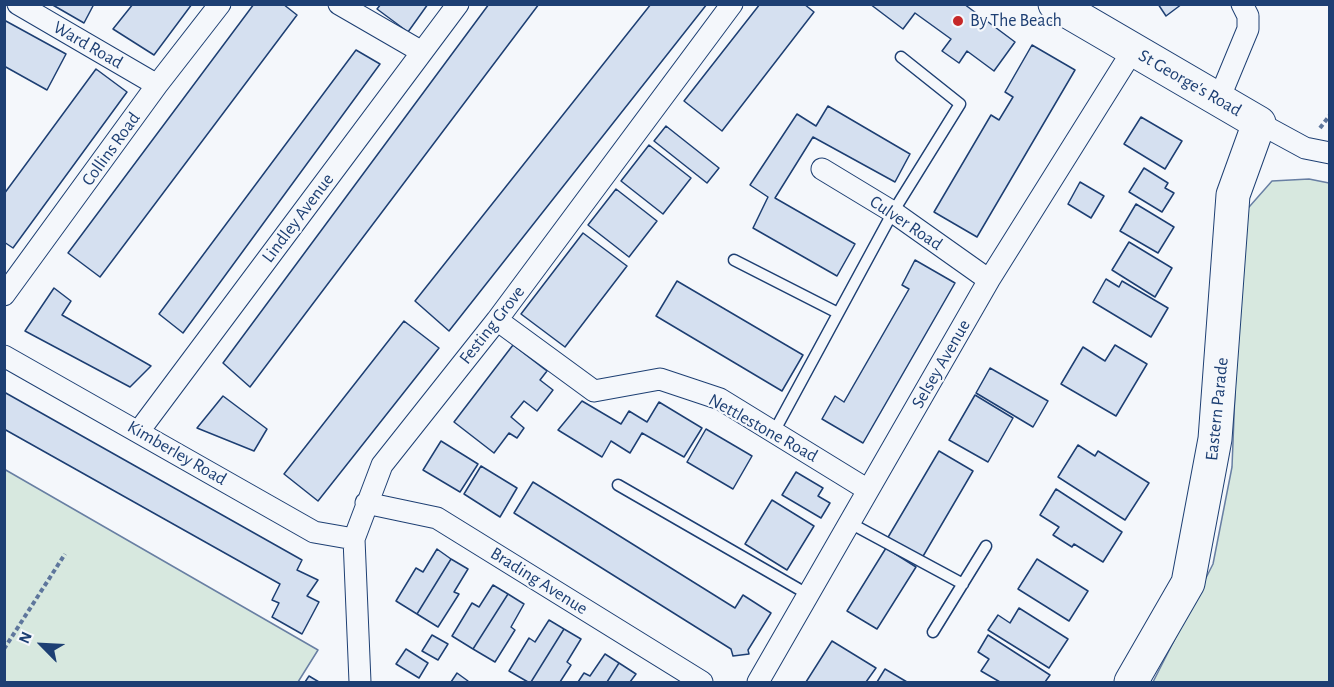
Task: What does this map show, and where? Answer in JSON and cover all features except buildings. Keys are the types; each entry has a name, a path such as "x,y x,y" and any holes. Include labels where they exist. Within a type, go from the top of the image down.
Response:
{"main road":[{"name":"St George's Road","path":"1055,4 1259,123"},
{"name":"Eastern Parade","path":"1131,682 1188,583 1216,428 1233,195 1259,123"}],"street":[{"name":"Ward Road","path":"18,4 157,85"},
{"name":"Collins Road","path":"4,295 157,85 220,4"},
{"path":"339,4 422,52"},
{"name":"Lindley Avenue","path":"139,431 458,4"},
{"name":"Festing Grove","path":"360,682 354,539 382,465 497,320 732,4"},
{"path":"1218,99 1248,29 1248,16 1242,4"},
{"name":"Selsey Avenue","path":"758,682 989,280 1133,50"},
{"name":"St George's Road","path":"1259,123 1305,147 1329,153"},
{"name":"Culver Road","path":"822,169 893,212 989,280"},
{"name":"Nettlestone Road","path":"497,320 594,391 660,379 720,399 775,430 868,490"},
{"name":"Kimberley Road","path":"4,356 314,532 354,539"},
{"name":"Brading Avenue","path":"366,503 437,518 702,682"}],"lane":[{"path":"775,430 893,212 960,104 901,57"},
{"path":"734,260 838,313"},
{"path":"618,485 809,595"},
{"path":"850,523 963,584"},
{"path":"933,632 986,546"}],"path":[{"path":"4,649 65,554"}],"shaded area":[{"path":"1309,179 1329,183 1329,682 1153,682 1213,564 1232,467 1242,215 1272,181"},
{"path":"4,469 318,650 298,682 5,682"}],"place":[{"name":"By The Beach","path":"958,21"}]}
